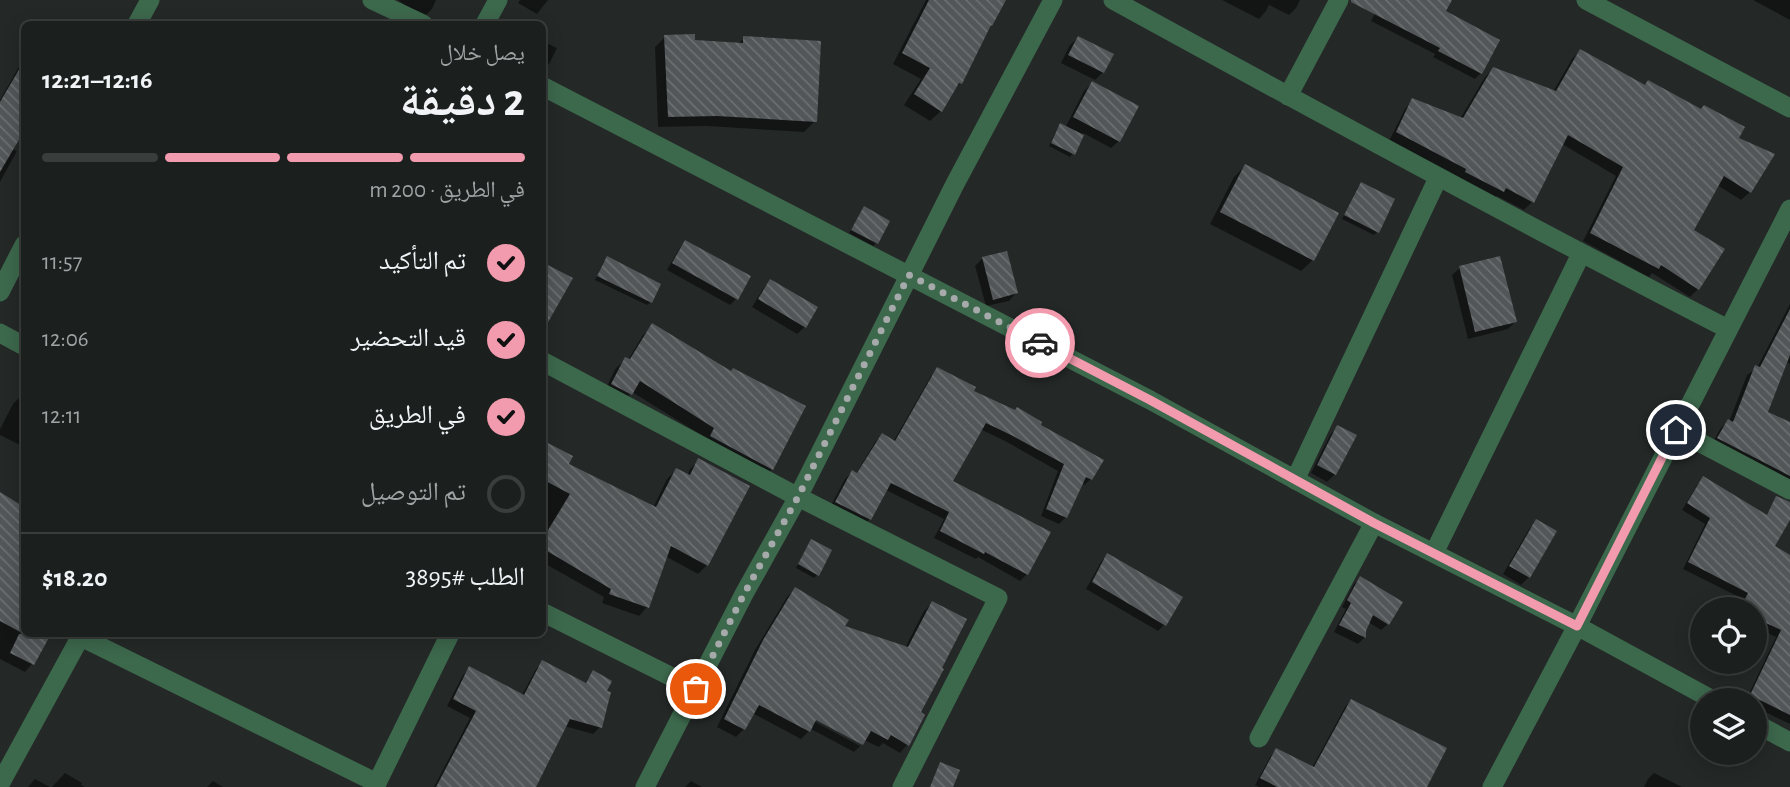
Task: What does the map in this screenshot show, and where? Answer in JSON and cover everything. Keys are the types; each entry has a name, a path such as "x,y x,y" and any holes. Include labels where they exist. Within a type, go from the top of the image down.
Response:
{"street":[{"path":"139,21 150,0"},
{"path":"372,0 397,19"},
{"path":"487,21 498,0"},
{"path":"645,787 744,594 798,497 955,184 1054,0"},
{"path":"1113,0 1438,178 1728,329"},
{"path":"1288,96 1339,0"},
{"path":"1586,0 1790,108"},
{"path":"546,88 1150,400 1374,523 1577,626 1691,688"},
{"path":"1295,480 1438,178"},
{"path":"1492,787 1790,209"},
{"path":"0,292 21,251"},
{"path":"1434,553 1581,254"},
{"path":"0,333 21,344"},
{"path":"546,363 798,497 998,598 902,787"},
{"path":"1676,430 1790,490"},
{"path":"1259,738 1374,523"},
{"path":"546,614 696,689"},
{"path":"0,784 80,637"},
{"path":"85,637 376,785 449,637"},
{"path":"1767,730 1790,742"}],"building":[{"path":"929,0 1006,0 962,84 959,83 942,112 914,94 930,68 902,53"},
{"path":"1351,0 1452,0 1446,11 1500,40 1482,74"},
{"path":"695,34 695,40 743,43 743,36 821,41 817,122 717,116 668,117 664,35"},
{"path":"1078,36 1114,54 1104,73 1068,55"},
{"path":"1580,49 1645,85 1648,80 1701,109 1704,105 1745,127 1739,138 1775,154 1751,193 1724,176 1694,230 1725,249 1699,290 1661,265 1659,269 1590,233 1623,167 1568,135 1534,203 1506,188 1504,192 1465,172 1466,169 1396,132 1412,98 1463,118 1493,67 1556,91"},
{"path":"21,66 21,136 0,172 0,102"},
{"path":"1092,81 1139,106 1120,142 1073,117"},
{"path":"1060,123 1084,135 1075,155 1051,143"},
{"path":"1245,164 1339,213 1314,261 1220,212"},
{"path":"1361,182 1395,199 1379,233 1344,215"},
{"path":"864,206 890,221 878,244 851,230"},
{"path":"685,240 751,276 738,300 672,263"},
{"path":"1007,251 1018,293 993,300 982,257"},
{"path":"607,256 661,284 652,303 597,276"},
{"path":"1500,256 1517,322 1475,332 1459,266"},
{"path":"546,264 573,278 546,326"},
{"path":"770,279 818,307 806,328 758,299"},
{"path":"1790,309 1790,355 1768,412 1790,422 1790,476 1717,438 1728,419 1733,422 1755,365 1760,367"},
{"path":"652,323 731,371 733,368 806,406 773,470 710,436 714,428 640,381 632,395 611,384 625,357 630,359"},
{"path":"937,367 976,387 974,391 1015,410 1017,407 1042,422 1041,425 1104,460 1092,480 1086,477 1067,518 1046,509 1064,464 986,423 953,481 1051,532 1028,575 940,531 949,512 891,483 871,520 835,502 852,470 857,473 882,433 895,441"},
{"path":"1337,425 1357,435 1336,475 1317,465"},
{"path":"546,442 573,456 569,464 656,507 676,468 690,475 698,458 750,486 708,566 671,546 649,608 609,594 611,589 546,550 546,533 570,494 546,481"},
{"path":"1703,476 1767,515 1776,496 1790,502 1790,520 1775,546 1790,555 1790,715 1767,704 1767,688 1753,688 1760,674 1767,674 1767,659 1781,630 1767,624 1767,597 1746,597 1748,593 1688,562 1710,518 1687,503"},
{"path":"0,492 21,505 21,632 0,621"},
{"path":"1536,519 1557,531 1530,578 1509,566"},
{"path":"811,539 832,550 819,576 798,564"},
{"path":"1107,553 1183,597 1166,626 1092,582"},
{"path":"1360,576 1403,602 1389,625 1373,615 1366,638 1339,625 1351,603 1347,600"},
{"path":"795,587 849,620 845,626 908,647 932,601 967,619 921,712 925,715 909,746 891,735 888,740 871,731 863,745 816,720 810,732 759,705 745,730 724,719 763,640"},
{"path":"19,634 21,637 49,637 34,665 10,653"},
{"path":"542,660 586,683 593,670 612,681 607,691 611,692 602,728 570,719 536,787 436,787 476,711 453,699 469,666 524,695"},
{"path":"1351,699 1447,748 1427,787 1277,787 1260,778 1276,748 1314,767"},
{"path":"940,762 960,770 953,787 930,787"}],"way so far":[{"path":"696,689 744,594 798,497 909,275 1040,343"}],"route":[{"path":"1040,343 1374,523 1577,626 1676,430"}]}
